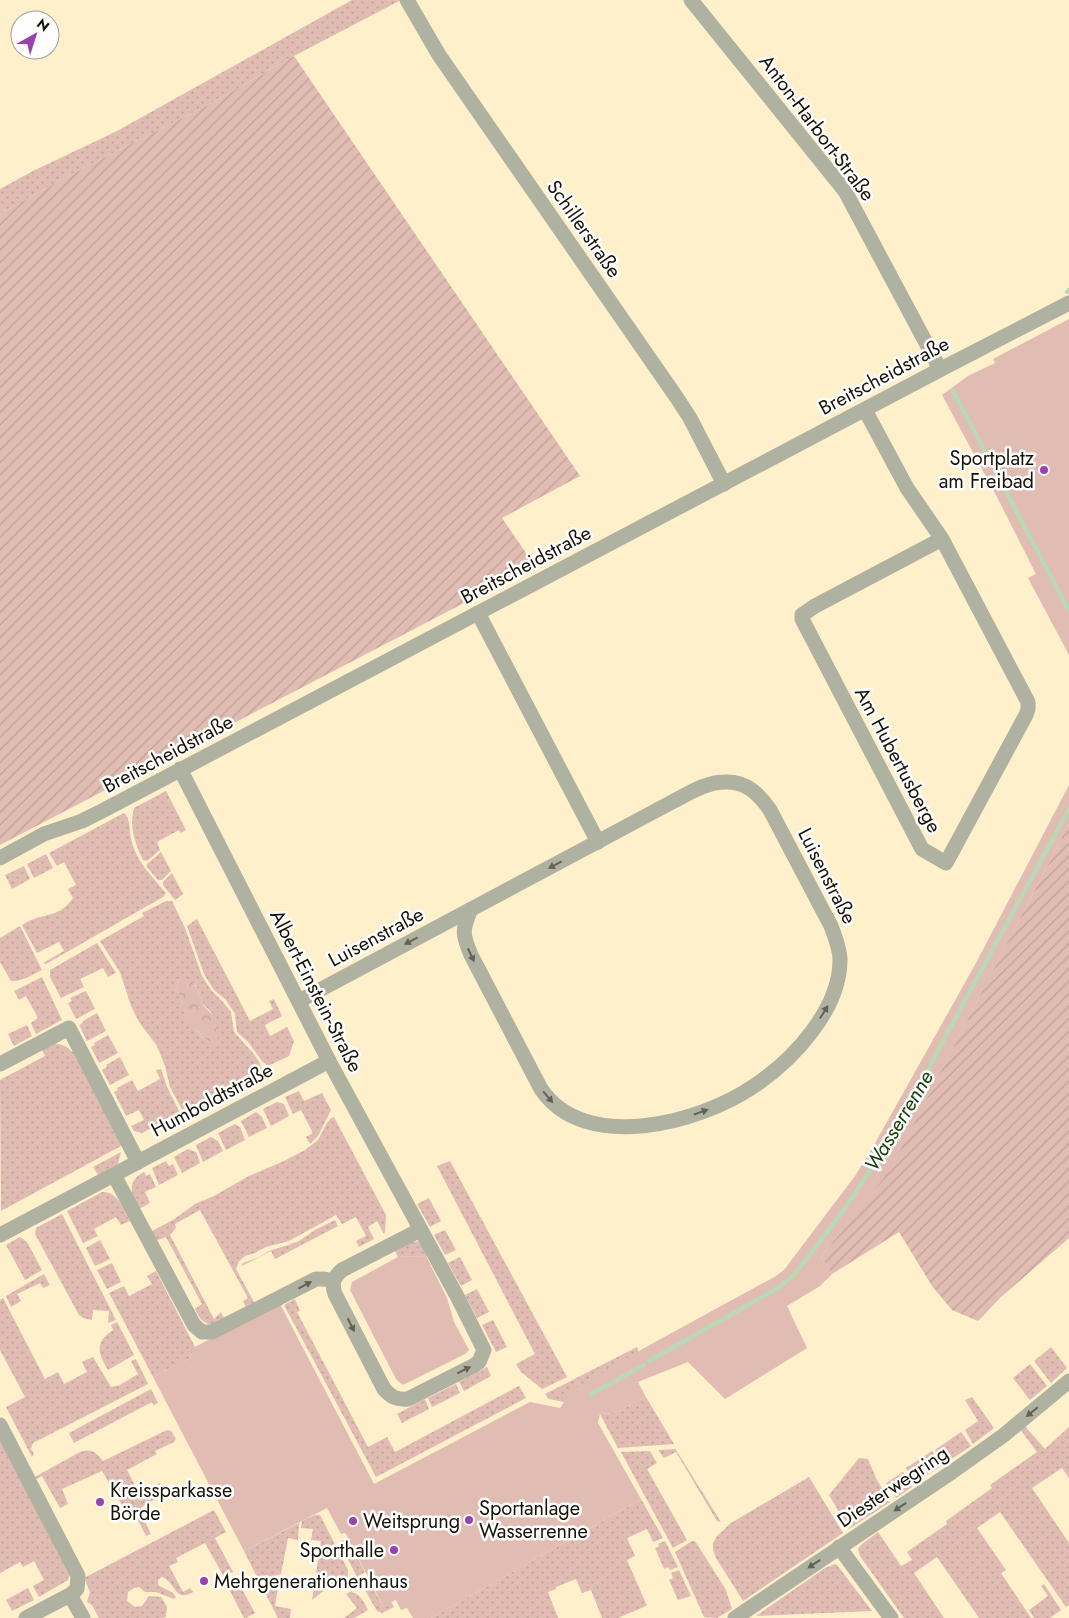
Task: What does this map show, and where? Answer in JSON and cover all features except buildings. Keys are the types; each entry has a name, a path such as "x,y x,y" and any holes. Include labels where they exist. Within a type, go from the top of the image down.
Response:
{"street":[{"name":"Schillerstraße","path":"407,0 439,55 677,398 690,418 724,484"},
{"name":"Anton-Harbort-Straße","path":"691,0 845,191 940,370"},
{"name":"Breitscheidstraße","path":"0,858 44,834 82,821 1069,303"},
{"name":"Am Hubertusberge","path":"865,410 907,488 942,539 1028,702 1028,709 946,863 922,849 802,619 805,611 942,539"},
{"path":"478,614 598,842"},
{"name":"Albert-Einstein-Straße","path":"180,770 329,1061 420,1230 430,1245 481,1343 484,1350 482,1356 473,1366 408,1399 394,1397 384,1389 368,1359 334,1294 333,1281"},
{"name":"Luisenstraße","path":"299,1001 471,909 696,790 717,783 737,782 749,787 760,796 770,810 831,926 838,944 840,960 838,975 834,992 827,1008 803,1043 790,1057 753,1087 710,1109 685,1118 635,1126 613,1126 586,1122 560,1109 548,1099 541,1089 471,955 463,936 471,909"},
{"path":"0,1064 69,1028 138,1162"},
{"name":"Humboldtstraße","path":"0,1235 329,1061"},
{"path":"114,1175 186,1312 194,1325 202,1332 212,1332 316,1279 333,1281 342,1270 420,1230"},
{"name":"Diesterwegring","path":"735,1618 1004,1435 1069,1381"},
{"path":"0,1425 78,1576 77,1588 70,1595 26,1618"},
{"path":"839,1548 891,1618"},
{"path":"70,1595 83,1618"}],"green space":[{"path":"352,0 401,0 294,56 212,103 70,175 0,214 0,189 117,131"},
{"path":"294,56 580,476 502,518 535,566 0,845 0,214 70,175 212,103"},
{"path":"1069,319 1069,655 1028,578 1036,574 942,395 968,376 995,363 993,359"},
{"path":"1069,785 1069,824 890,1171 821,1257 832,1274 820,1286 787,1306 807,1348 725,1399 688,1362 638,1382 646,1397 613,1413 600,1414 598,1423 641,1499 431,1618 413,1618 407,1608 401,1610 396,1600 383,1606 346,1534 341,1534 327,1508 244,1551 153,1377 190,1358 195,1347 279,1302 374,1484 530,1402 560,1408 572,1390 776,1276 784,1270 855,1176 874,1145 976,963"},
{"path":"166,791 186,830 180,833 179,830 157,842 160,850 147,861 143,860 134,835 132,821 134,808"},
{"path":"124,813 129,821 131,839 137,855 145,868 166,893 163,897 46,964 43,963 64,951 59,942 37,953 22,925 33,919 63,909 73,898 68,889 76,885 64,862 57,866 49,853"},
{"path":"1069,824 1069,1238 1001,1297 978,1321 952,1310 932,1286 899,1232 832,1274 821,1257 890,1170"},
{"path":"161,852 171,871 162,880 158,880 147,867 147,864"},
{"path":"46,854 53,868 34,878 27,864"},
{"path":"24,866 30,879 12,889 5,875"},
{"path":"172,873 183,894 175,900 163,885 163,882"},
{"path":"166,901 172,901 185,928 202,976 211,990 231,1012 234,1032 260,1063 261,1070 183,1111 170,1087 165,1066 157,1046 139,1022 131,1006 120,972 100,941 144,916 142,913","holes":["179,981 196,985 203,1004 212,1013 215,1028 214,1044 202,1037 181,1006 182,998 176,989"]},
{"path":"197,919 250,1021 273,1009 269,1001 274,999 282,1016 265,1025 270,1036 287,1027 294,1041 289,1056 268,1066 237,1032 235,1014 226,1000 214,990 204,974 187,926"},
{"path":"20,926 42,970 23,979 11,981 0,962 0,938"},
{"path":"97,943 116,973 108,977 103,968 80,979 84,987 61,998 50,977 50,970"},
{"path":"42,977 62,1020 36,1034 31,1023 38,1018 26,996 19,1000 14,991"},
{"path":"183,979 192,981 195,984 204,1005 214,1017 218,1043 214,1044 202,1037 186,1018 181,1006 182,998 176,989 179,981"},
{"path":"86,991 95,1009 76,1019 68,1003 72,1001 70,998"},
{"path":"97,1013 106,1031 87,1041 79,1025"},
{"path":"27,1025 32,1036 14,1046 8,1034"},
{"path":"108,1035 118,1053 99,1063 91,1047 95,1045 94,1043"},
{"path":"55,1043 65,1046 74,1053 121,1146 1,1211 0,1080 45,1056 41,1048"},
{"path":"120,1057 129,1075 110,1085 102,1070 107,1067 106,1065"},
{"path":"161,1069 167,1087 180,1113 142,1133 134,1131 131,1126 144,1120 139,1110 126,1116 114,1092 118,1090 117,1088 132,1080 138,1091 160,1079 156,1070"},
{"path":"299,1091 304,1101 322,1093 331,1110 318,1136 310,1144 306,1137 313,1133 301,1110 293,1114 285,1097"},
{"path":"277,1102 284,1104 289,1116 271,1126 263,1109"},
{"path":"256,1112 262,1117 267,1128 249,1137 241,1121"},
{"path":"334,1117 386,1215 384,1234 377,1221 368,1227 374,1239 359,1247 356,1241 366,1236 356,1217 342,1224 336,1215 289,1241 266,1247 245,1256 239,1261 236,1269 254,1302 246,1307 243,1301 248,1298 200,1210 175,1224 176,1228 170,1235 214,1319 221,1312 224,1318 211,1325 203,1321 195,1309 202,1304 166,1237 155,1241 150,1232 173,1220 195,1204 305,1150 318,1140 327,1123"},
{"path":"235,1124 240,1127 245,1140 226,1150 218,1133"},
{"path":"211,1137 218,1141 223,1151 203,1162 196,1145"},
{"path":"188,1149 196,1152 200,1163 182,1173 174,1157"},
{"path":"121,1152 118,1164 98,1175 93,1167"},
{"path":"166,1161 169,1166 173,1164 178,1175 159,1185 152,1168"},
{"path":"450,1161 567,1377 542,1389 521,1372 516,1364 535,1354 437,1166"},
{"path":"144,1172 146,1176 150,1174 156,1187 145,1192 150,1203 139,1209 132,1193 132,1184"},
{"path":"102,1192 108,1192 116,1198 130,1221 121,1225 116,1217 94,1229 98,1236 83,1243 67,1211"},
{"path":"429,1198 441,1221 430,1227 417,1204"},
{"path":"62,1214 116,1320 108,1323 109,1311 93,1310 92,1320 79,1315 35,1234 36,1228"},
{"path":"335,1220 338,1226 275,1259 271,1251 242,1266 243,1263 269,1251 299,1241"},
{"path":"445,1230 456,1250 445,1255 434,1235"},
{"path":"20,1237 27,1242 42,1270 25,1280 6,1245"},
{"path":"100,1240 110,1259 95,1266 86,1248"},
{"path":"421,1241 431,1254 426,1256 398,1257 394,1249 409,1242"},
{"path":"426,1256 447,1298 454,1322 469,1350 465,1354 403,1385 396,1379 350,1290 352,1282 398,1257"},
{"path":"460,1257 472,1280 461,1286 448,1263"},
{"path":"112,1263 121,1282 107,1289 97,1270"},
{"path":"156,1271 195,1347 190,1358 153,1377 109,1293 124,1286 129,1296 152,1284 147,1276"},
{"path":"44,1274 50,1285 43,1288 40,1283 17,1294 21,1301 11,1307 6,1296"},
{"path":"477,1289 489,1312 477,1318 465,1295"},
{"path":"3,1298 45,1379 58,1372 64,1384 87,1372 82,1362 93,1357 111,1387 120,1385 138,1374 131,1361 136,1359 148,1384 33,1443 31,1449 34,1454 32,1457 6,1407 25,1397 0,1350 0,1300"},
{"path":"295,1299 300,1311 297,1312 368,1447 387,1437 395,1452 519,1386 526,1398 376,1477 284,1305"},
{"path":"493,1320 507,1347 496,1352 482,1325"},
{"path":"117,1322 134,1355 108,1370 100,1353 100,1344 113,1330 111,1325"},
{"path":"637,1347 640,1357 568,1403 549,1399 545,1394"},
{"path":"1051,1347 1067,1368 1051,1383 1034,1361"},
{"path":"1030,1364 1047,1386 1030,1400 1013,1378"},
{"path":"487,1367 491,1376 464,1391 459,1382"},
{"path":"456,1384 460,1393 432,1407 428,1398"},
{"path":"151,1389 158,1403 154,1405 152,1402 74,1443 69,1433"},
{"path":"646,1397 674,1444 618,1448 600,1414 613,1413"},
{"path":"972,1397 994,1428 973,1444 965,1430 978,1421 965,1400"},
{"path":"425,1399 429,1409 402,1423 397,1414"},
{"path":"1024,1425 1045,1449 1069,1427 1069,1478 1062,1468 1032,1488 1069,1543 1069,1605 1066,1607 1000,1512 977,1528 1006,1570 1001,1573 1031,1618 979,1618 937,1557 914,1573 944,1618 904,1618 860,1556 858,1549 878,1532 901,1566 912,1560 907,1552 947,1524 946,1521 992,1488 990,1485 1037,1452 1020,1429"},
{"path":"167,1430 171,1431 176,1439 174,1442 155,1451 157,1454 127,1470 139,1493 160,1483 165,1494 144,1505 139,1510 151,1534 146,1536 129,1503 122,1505 102,1471 62,1489 68,1504 60,1508 42,1476 32,1481 31,1479 80,1452 87,1450 93,1452 103,1461"},
{"path":"961,1432 971,1446 944,1464 935,1450"},
{"path":"0,1439 69,1575 68,1580 39,1597 33,1586 44,1580 34,1561 23,1567 20,1562 0,1573"},
{"path":"676,1449 721,1522 717,1521 676,1452 664,1458 658,1450"},
{"path":"650,1451 657,1463 647,1469 687,1540 673,1548 621,1452"},
{"path":"932,1451 941,1466 915,1483 906,1468"},
{"path":"859,1458 868,1459 876,1478 890,1502 849,1529 829,1495"},
{"path":"903,1472 912,1487 896,1498 886,1483"},
{"path":"809,1477 843,1533 743,1601 716,1558 713,1543 717,1536 731,1523"},
{"path":"641,1499 663,1538 653,1542 647,1529 627,1538 635,1556 627,1560 647,1606 618,1618 602,1618 591,1590 582,1593 576,1579 548,1592 558,1618 431,1618"},
{"path":"214,1510 226,1532 215,1538 233,1572 223,1575 205,1543 176,1558 178,1562 169,1566 183,1592 190,1588 193,1592 182,1595 162,1577 158,1580 158,1585 173,1593 176,1597 174,1599 156,1592 145,1592 139,1587 128,1592 127,1601 135,1607 142,1606 149,1596 161,1597 167,1607 166,1617 99,1618 92,1605 87,1602 90,1592 84,1578"},
{"path":"315,1515 320,1515 348,1570 348,1574 344,1587 339,1592 336,1581 312,1600 321,1541 311,1540 313,1529 301,1528 302,1521"},
{"path":"299,1523 298,1540 288,1538 281,1574 259,1581 244,1551"},
{"path":"348,1538 365,1572 357,1577 339,1542"},
{"path":"665,1541 678,1567 670,1570 668,1567 664,1569 655,1548 659,1547 658,1544"},
{"path":"695,1541 726,1590 732,1609 717,1618 704,1617 675,1552"},
{"path":"835,1564 872,1611 756,1616 825,1568"},
{"path":"679,1570 691,1596 678,1600 669,1580 673,1578 671,1573"},
{"path":"237,1580 255,1613 246,1618 244,1618 227,1585"},
{"path":"279,1582 275,1606 291,1609 290,1618 278,1618 262,1587"},
{"path":"1044,1584 1061,1610 1050,1618 1034,1618 1029,1610 1048,1596 1041,1586"},
{"path":"372,1587 383,1606 391,1602 394,1607 382,1613 377,1611 365,1590"},
{"path":"28,1588 34,1600 12,1611 6,1600"},
{"path":"350,1592 359,1596 368,1610 354,1618 344,1618 357,1608 346,1594"}],"waterway":[{"path":"953,391 1069,611"},
{"name":"Wasserrenne","path":"649,1361 778,1288 793,1276 841,1214 897,1130 944,1039 1069,809"},
{"name":"Wasserrenne","path":"591,1394 644,1365"}],"place":[{"name":"Sportplatz am Freibad","path":"1044,470"},
{"name":"Kreissparkasse Börde","path":"100,1502"},
{"name":"Sportanlage Wasserrenne","path":"469,1520"},
{"name":"Weitsprung","path":"353,1521"},
{"name":"Sporthalle","path":"394,1550"},
{"name":"Mehrgenerationenhaus","path":"204,1581"}]}
